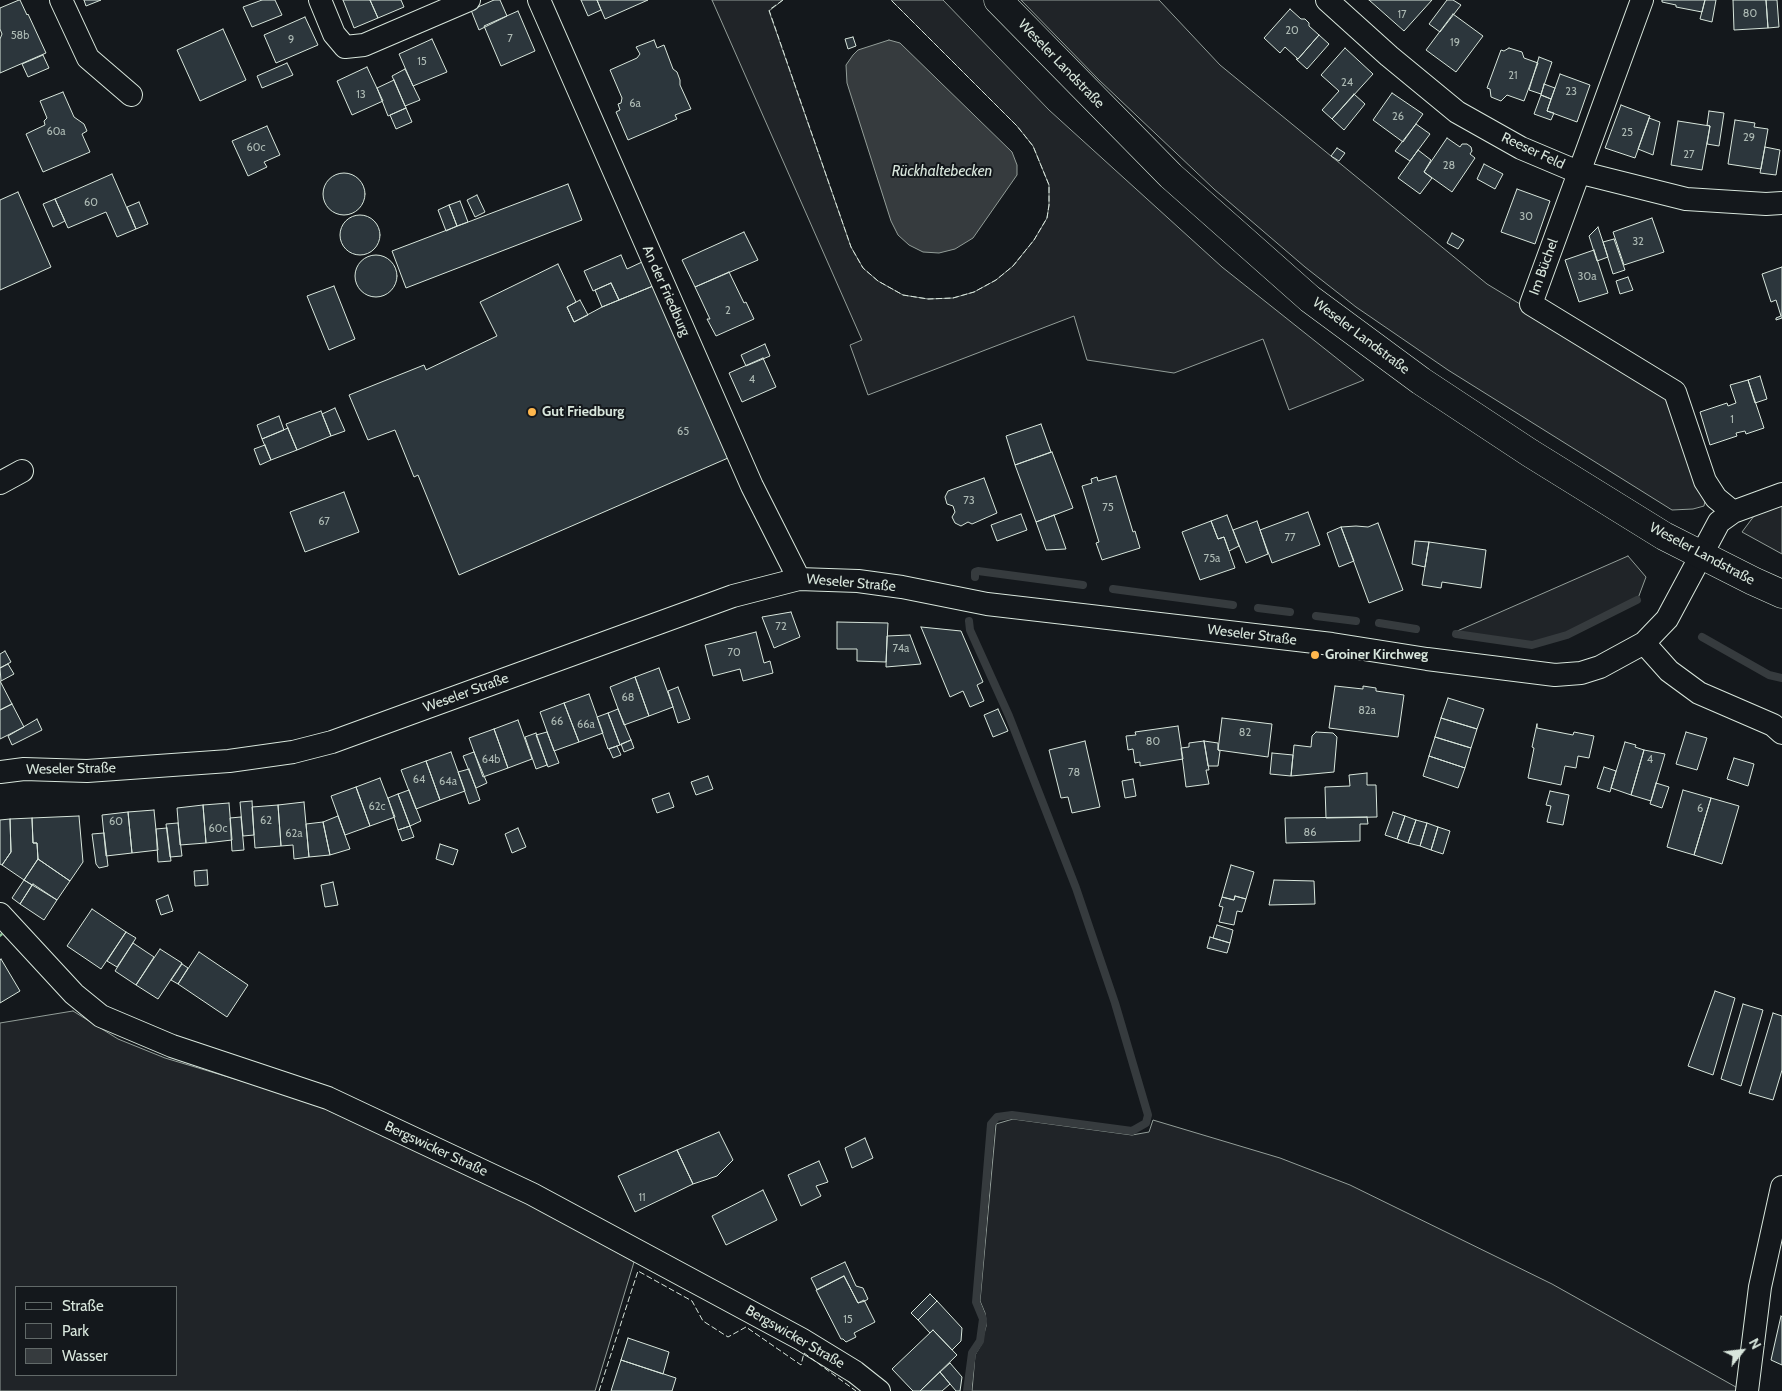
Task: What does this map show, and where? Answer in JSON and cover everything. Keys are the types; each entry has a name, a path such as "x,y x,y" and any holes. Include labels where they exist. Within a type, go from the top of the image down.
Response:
{"main road":[{"name":"Weseler Landstraße","path":"998,0 1171,176 1310,299 1421,382 1530,453 1664,536 1753,582 1782,594"}],"street":[{"path":"61,0 88,58 131,95"},
{"path":"320,0 334,34 345,47 364,45 468,0"},
{"name":"An der Friedburg","path":"539,0 748,477 799,579"},
{"name":"Reeser Feld","path":"1327,0 1457,112 1520,148 1578,172 1686,199 1766,204 1782,202"},
{"name":"Im Büchel","path":"1642,0 1531,304 1675,392 1704,481 1716,498 1733,512"},
{"path":"0,483 22,471"},
{"path":"1700,555 1719,522 1733,512 1782,494"},
{"name":"Weseler Straße","path":"0,772 24,769 87,771 229,761 293,752 341,738 733,596 799,579 858,581 902,587 987,604 1332,644 1555,675 1581,673 1600,667 1644,643 1667,619 1700,555"},
{"path":"1644,643 1669,671 1699,693 1773,725 1782,733"},
{"name":"Bergswicker Straße","path":"0,914 74,994 101,1016 172,1046 328,1098 532,1194 801,1339 855,1372 879,1391"},
{"path":"1746,1391 1760,1287 1782,1187"}],"green space":[{"path":"712,0 783,0 769,11 851,247 863,268 878,281 903,295 928,299 953,298 974,292 996,280 1013,266 1034,240 1047,218 1049,185 1033,146 1017,126 891,0 943,0 1049,110 1222,267 1364,380 1289,410 1263,339 1174,373 1087,360 1074,316 868,395 850,345 862,340"},
{"path":"1021,0 1159,0 1220,65 1487,284 1670,395 1705,501 1704,506 1693,509 1672,510 1448,370 1356,307 1305,267 1214,189 1099,80"},
{"path":"1782,502 1782,554 1742,532 1754,516"},
{"path":"1628,556 1646,577 1637,601 1567,637 1532,647 1454,636 1455,632"},
{"path":"73,1011 118,1039 165,1058 308,1101 527,1202 634,1262 595,1391 0,1391 0,1023"},
{"path":"1013,1119 1132,1135 1149,1132 1153,1120 1280,1158 1350,1185 1552,1284 1743,1391 972,1391 975,1355 981,1345 986,1326 985,1313 980,1301 996,1124"}],"water":[{"name":"Rückhaltebecken","path":"889,40 900,43 1012,152 1017,165 1017,175 973,238 955,249 939,253 923,252 909,245 898,235 891,221 847,83 846,65 853,55 858,50"}],"building":[{"path":"20,0 46,53 0,73 0,39 2,34 0,29 0,8"},
{"path":"84,0 101,0 86,6"},
{"path":"262,0 275,0 282,15 252,27 243,7"},
{"path":"343,0 370,0 378,18 354,28"},
{"path":"370,0 401,0 404,7 378,18"},
{"path":"494,0 500,0 507,16 479,30 471,10"},
{"path":"581,0 597,0 601,10 588,16"},
{"path":"597,0 648,0 605,19"},
{"path":"1369,0 1432,0 1404,31"},
{"path":"1447,0 1453,0 1461,5 1440,32 1429,24"},
{"path":"1662,0 1705,0 1702,12 1676,7 1676,5 1662,2"},
{"path":"1705,0 1716,0 1712,22 1700,19"},
{"path":"1733,0 1766,0 1768,28 1734,30"},
{"path":"1766,0 1777,0 1779,27 1768,28"},
{"path":"1290,9 1301,19 1305,19 1309,26 1319,35 1298,59 1285,47 1280,53 1264,38"},
{"path":"518,11 535,51 501,66 484,26"},
{"path":"1453,14 1483,36 1456,72 1426,50"},
{"path":"305,17 318,45 276,63 264,35"},
{"path":"223,29 246,80 200,101 177,50"},
{"path":"1319,35 1329,44 1307,69 1296,59"},
{"path":"853,37 856,46 848,49 845,39"},
{"path":"432,39 447,72 413,86 399,54"},
{"path":"654,40 657,48 664,45 691,109 675,115 677,119 628,140 616,112 620,110 618,104 621,103 622,98 610,70 637,58 640,54 636,47"},
{"path":"1345,48 1373,74 1332,119 1322,110 1339,91 1321,75"},
{"path":"1509,48 1522,52 1524,58 1538,63 1524,101 1507,95 1501,101 1491,97 1490,89 1487,88 1501,50 1504,51"},
{"path":"43,55 49,68 28,77 22,64"},
{"path":"1539,57 1552,62 1541,94 1529,90"},
{"path":"287,63 293,75 262,88 257,76"},
{"path":"367,67 383,101 352,115 337,81"},
{"path":"405,69 420,100 405,106 392,76"},
{"path":"1560,74 1590,85 1577,122 1547,111"},
{"path":"394,80 406,108 388,116 377,88"},
{"path":"1544,84 1555,88 1551,99 1541,95"},
{"path":"63,92 74,117 84,124 87,131 82,134 90,152 43,172 26,134 45,125 44,121 47,118 40,101"},
{"path":"1392,93 1423,114 1403,142 1373,120"},
{"path":"1354,94 1365,104 1344,130 1332,119"},
{"path":"1541,95 1551,99 1547,111 1554,113 1551,120 1534,114"},
{"path":"1621,105 1650,116 1635,158 1605,148"},
{"path":"406,108 412,122 396,129 390,115"},
{"path":"1709,111 1724,113 1719,146 1707,144 1710,126 1707,125"},
{"path":"1649,118 1660,122 1653,155 1638,149"},
{"path":"1735,120 1755,123 1754,127 1768,129 1761,169 1728,164"},
{"path":"1678,121 1710,126 1702,170 1671,165"},
{"path":"1416,124 1430,134 1410,161 1395,151"},
{"path":"267,126 280,155 264,162 267,167 248,176 232,141"},
{"path":"1447,138 1460,147 1462,144 1467,144 1471,147 1472,151 1470,154 1475,158 1452,192 1424,172"},
{"path":"1765,147 1780,150 1776,175 1760,173"},
{"path":"1337,148 1345,153 1339,161 1331,156"},
{"path":"1418,150 1431,160 1424,172 1432,178 1420,194 1398,178"},
{"path":"1484,164 1503,174 1495,189 1477,179"},
{"path":"344,173 359,179 365,194 359,209 344,215 329,209 323,194 329,179"},
{"path":"112,174 136,229 117,237 106,212 68,228 55,199"},
{"path":"568,184 582,220 406,288 392,251"},
{"path":"1517,189 1550,201 1535,244 1501,232"},
{"path":"18,192 51,267 0,290 0,200"},
{"path":"477,195 485,212 475,217 467,200"},
{"path":"55,199 65,221 53,227 43,204"},
{"path":"460,201 468,222 457,226 449,205"},
{"path":"139,202 148,224 136,229 127,207"},
{"path":"449,205 457,226 446,231 438,210"},
{"path":"364,215 371,218 377,224 380,235 379,243 371,252 364,255 356,255 349,252 341,243 340,231 343,224 352,216"},
{"path":"1652,218 1664,252 1624,265 1613,232"},
{"path":"1598,227 1608,257 1597,261 1589,236"},
{"path":"744,232 758,260 695,287 682,260"},
{"path":"1452,233 1464,240 1458,249 1447,243"},
{"path":"1614,239 1625,270 1613,274 1603,242"},
{"path":"1594,250 1608,293 1579,302 1565,260"},
{"path":"376,255 391,261 397,276 391,291 376,297 361,291 355,276 361,261"},
{"path":"621,255 627,269 642,262 653,286 619,300 611,283 593,291 584,271"},
{"name":"Gut Friedburg","path":"558,264 576,302 567,307 574,322 602,307 653,286 728,458 459,575 418,475 414,477 395,430 368,440 349,395 424,365 426,370 497,336 480,302"},
{"path":"1782,267 1782,318 1776,320 1776,318 1781,316 1776,300 1771,302 1762,274"},
{"path":"729,272 754,319 716,336 707,319 710,319 695,287"},
{"path":"1628,277 1633,290 1620,294 1616,281"},
{"path":"611,283 619,300 602,307 595,290"},
{"path":"334,286 355,339 329,350 307,296"},
{"path":"580,300 588,315 574,322 567,307"},
{"path":"765,344 770,356 746,366 741,355"},
{"path":"763,358 776,387 742,402 729,373"},
{"path":"1760,376 1767,399 1755,403 1748,380"},
{"path":"1748,380 1764,428 1746,434 1745,431 1736,433 1737,436 1710,445 1700,412 1727,403 1728,406 1736,403 1730,385"},
{"path":"335,408 345,431 331,436 322,414"},
{"path":"321,411 331,436 297,450 286,424"},
{"path":"279,416 284,430 262,439 257,425"},
{"path":"1041,424 1051,452 1015,465 1006,436"},
{"path":"288,428 297,450 271,460 262,439"},
{"path":"265,445 271,460 260,465 254,449"},
{"path":"1052,452 1073,508 1036,522 1015,465"},
{"path":"1116,476 1133,532 1135,531 1140,548 1102,560 1096,543 1099,542 1082,486 1092,483 1091,479 1097,477 1098,481"},
{"path":"984,478 997,513 972,524 968,522 961,526 955,523 952,517 955,512 953,506 947,504 945,497 948,491"},
{"path":"344,492 359,532 305,552 290,512"},
{"path":"1308,512 1320,545 1272,563 1260,530"},
{"path":"1021,514 1027,530 997,541 991,525"},
{"path":"1054,515 1066,549 1046,550 1036,522"},
{"path":"1227,515 1239,546 1229,551 1224,537 1218,539 1211,521"},
{"path":"1211,521 1218,539 1224,537 1235,568 1200,580 1182,532"},
{"path":"1257,521 1268,554 1246,563 1233,530"},
{"path":"1378,523 1403,590 1369,603 1341,527 1368,527"},
{"path":"1341,527 1354,561 1339,567 1327,533"},
{"path":"1415,541 1429,542 1425,567 1412,564"},
{"path":"1429,542 1486,550 1481,588 1442,582 1441,588 1422,585"},
{"path":"791,612 800,637 774,648 762,617"},
{"path":"837,622 888,623 886,662 857,661 857,649 837,649"},
{"path":"921,627 961,631 983,682 977,685 984,701 970,707 963,691 950,697"},
{"path":"756,632 764,663 770,661 773,673 743,681 740,669 713,676 705,645"},
{"path":"910,635 921,664 886,667 887,636"},
{"path":"5,651 11,662 0,668 0,654"},
{"path":"8,664 14,674 1,681 0,668"},
{"path":"659,668 673,707 649,716 635,677"},
{"path":"635,677 649,716 624,725 610,687"},
{"path":"0,681 12,704 0,710"},
{"path":"1335,686 1363,689 1363,686 1376,688 1376,691 1404,695 1398,737 1329,728"},
{"path":"678,687 690,719 678,723 668,691"},
{"path":"589,694 603,733 579,742 564,703"},
{"path":"1448,698 1484,709 1477,729 1441,718"},
{"path":"564,703 579,742 554,751 540,712"},
{"path":"12,704 24,727 0,739 0,710"},
{"path":"618,709 631,740 620,745 608,713"},
{"path":"998,709 1008,731 993,737 984,715"},
{"path":"608,713 620,745 608,749 597,717"},
{"path":"1222,718 1272,724 1268,757 1218,750"},
{"path":"1441,718 1477,729 1471,748 1435,737"},
{"path":"37,719 42,730 12,745 8,736"},
{"path":"518,720 532,759 508,768 494,729"},
{"path":"1537,724 1537,728 1573,735 1574,732 1594,736 1589,758 1578,756 1576,768 1565,766 1561,785 1528,778"},
{"path":"1178,726 1183,759 1140,766 1140,762 1135,763 1133,749 1128,750 1126,736 1136,735 1135,732"},
{"path":"494,729 508,768 483,777 469,738"},
{"path":"547,732 559,763 548,767 536,735"},
{"path":"1316,732 1333,733 1337,737 1334,772 1291,776 1294,745 1311,747 1312,736"},
{"path":"1686,732 1707,738 1697,770 1676,764"},
{"path":"536,733 547,765 536,769 525,737"},
{"path":"1435,737 1471,748 1465,768 1429,756"},
{"path":"631,740 634,748 624,752 621,744"},
{"path":"1085,741 1100,807 1072,813 1068,797 1061,798 1049,750"},
{"path":"1204,741 1209,770 1206,770 1209,784 1186,787 1181,748 1189,747 1189,743"},
{"path":"1204,741 1218,743 1218,750 1220,751 1218,766 1208,766"},
{"path":"1625,742 1636,745 1635,747 1644,750 1631,795 1611,788"},
{"path":"617,746 621,755 613,758 609,749"},
{"path":"1644,750 1665,754 1651,801 1631,795"},
{"path":"451,752 465,791 440,800 426,761"},
{"path":"474,752 487,783 476,788 463,756"},
{"path":"1272,753 1293,755 1291,776 1270,774"},
{"path":"1429,756 1465,768 1458,788 1423,776"},
{"path":"1734,758 1754,764 1748,786 1727,779"},
{"path":"426,761 440,800 416,809 401,770"},
{"path":"1604,767 1616,771 1610,792 1597,788"},
{"path":"469,769 480,800 469,804 458,772"},
{"path":"1367,773 1367,785 1376,785 1377,817 1326,818 1325,787 1350,786 1349,775"},
{"path":"708,776 713,789 696,795 691,782"},
{"path":"380,778 395,817 370,826 356,787"},
{"path":"1133,779 1136,796 1125,798 1122,781"},
{"path":"1656,783 1669,787 1662,808 1650,804"},
{"path":"356,787 370,826 345,835 331,796"},
{"path":"409,790 421,821 410,826 398,794"},
{"path":"1683,790 1711,798 1694,855 1667,847"},
{"path":"1550,791 1569,795 1563,825 1547,822 1551,806 1546,805"},
{"path":"669,793 674,807 657,813 652,799"},
{"path":"398,794 410,826 398,830 388,798"},
{"path":"1711,798 1739,806 1722,864 1694,855"},
{"path":"252,801 254,835 243,836 240,802"},
{"path":"304,802 309,857 294,859 293,845 281,846 278,805"},
{"path":"229,803 232,840 206,843 203,805"},
{"path":"203,805 206,843 180,845 177,808"},
{"path":"278,805 281,846 255,848 252,807"},
{"path":"154,810 158,850 132,853 128,812"},
{"path":"128,812 132,853 106,856 102,815"},
{"path":"1393,812 1405,816 1397,839 1385,835"},
{"path":"79,816 83,862 70,881 38,859 37,843 33,843 32,818"},
{"path":"338,816 350,849 330,855 323,822"},
{"path":"1405,816 1416,820 1408,843 1397,839"},
{"path":"241,817 244,850 232,851 230,818"},
{"path":"1367,817 1368,824 1360,824 1360,841 1286,843 1285,818"},
{"path":"32,818 33,843 37,843 38,859 24,880 2,865 11,852 10,819"},
{"path":"10,819 11,852 2,865 0,864 0,820"},
{"path":"1416,820 1427,823 1420,846 1408,843"},
{"path":"323,822 330,855 309,857 306,824"},
{"path":"178,823 182,856 170,857 166,824"},
{"path":"1427,823 1438,827 1431,850 1420,846"},
{"path":"410,826 414,837 402,841 398,830"},
{"path":"1438,827 1450,831 1443,854 1431,850"},
{"path":"167,828 171,861 158,862 156,829"},
{"path":"518,828 526,847 512,853 505,834"},
{"path":"104,833 108,866 99,868 96,864 92,834"},
{"path":"440,844 458,850 453,865 436,859"},
{"path":"38,859 70,881 57,900 24,880"},
{"path":"1231,865 1254,872 1246,899 1235,896 1234,900 1222,897"},
{"path":"207,870 208,885 195,886 194,871"},
{"path":"24,880 32,885 20,904 12,898"},
{"path":"1274,880 1314,881 1315,904 1269,905"},
{"path":"333,882 338,905 325,907 321,885"},
{"path":"33,884 57,900 44,920 20,904"},
{"path":"168,895 173,911 161,915 156,900"},
{"path":"1235,896 1246,899 1242,912 1237,911 1234,925 1219,922 1223,907 1219,906 1222,897 1234,900"},
{"path":"92,909 126,932 101,969 67,946"},
{"path":"1217,925 1233,930 1230,943 1213,938"},
{"path":"126,932 136,938 117,967 107,961"},
{"path":"1210,937 1230,943 1227,953 1207,948"},
{"path":"133,943 154,957 136,985 115,971"},
{"path":"160,949 182,963 158,999 136,985"},
{"path":"199,952 248,985 227,1017 178,984"},
{"path":"0,960 20,991 0,1003"},
{"path":"182,964 188,968 178,984 171,980"},
{"path":"1715,991 1735,998 1713,1075 1688,1066"},
{"path":"1743,1004 1763,1010 1741,1086 1721,1079"},
{"path":"1773,1013 1782,1016 1782,1070 1773,1100 1749,1093"},
{"path":"719,1132 733,1160 717,1176 693,1184 677,1150"},
{"path":"865,1138 873,1158 852,1168 845,1148"},
{"path":"677,1150 693,1184 635,1212 618,1176"},
{"path":"819,1161 828,1182 816,1186 821,1196 801,1206 788,1175"},
{"path":"763,1190 777,1220 726,1245 712,1216"},
{"path":"845,1262 856,1286 863,1288 868,1299 865,1301 858,1303 844,1276 817,1290 811,1278"},
{"path":"844,1276 858,1303 864,1300 875,1322 854,1333 856,1337 846,1342 841,1339 816,1290"},
{"path":"930,1294 937,1301 918,1320 911,1313"},
{"path":"937,1301 962,1328 961,1341 952,1350 933,1330 930,1333 918,1320"},
{"path":"1782,1317 1782,1365 1771,1360"},
{"path":"933,1330 957,1355 920,1391 913,1391 892,1369"},
{"path":"628,1338 669,1352 663,1374 621,1360"},
{"path":"621,1360 676,1378 672,1391 611,1391"},
{"path":"950,1363 962,1377 960,1391 956,1391 940,1372"},
{"path":"940,1372 950,1384 942,1391 920,1391"}],"waterway":[{"path":"975,577 975,572 978,571 1083,585"},
{"path":"1113,589 1233,605"},
{"path":"1456,634 1532,645 1567,635 1637,600"},
{"path":"1258,608 1290,612"},
{"path":"1316,616 1356,621"},
{"path":"967,1391 972,1353 980,1341 983,1319 976,1302 991,1124 997,1117 1012,1115 1132,1131 1146,1123 1148,1115 1115,1003 1076,888 1009,716 970,630 969,621"},
{"path":"1379,623 1416,629"},
{"path":"1702,637 1769,675 1782,678"}],"hedge":[{"path":"0,934 3,938"}],"fence":[{"path":"783,0 769,10 851,247 863,268 878,281 903,295 928,299 953,298 974,292 996,280 1013,266 1034,240 1047,218 1049,185 1033,146 1017,126 891,0"},
{"path":"599,1391 638,1271 692,1301 703,1321 728,1337 746,1327 801,1365 804,1353 856,1391"}],"place":[{"name":"Gut Friedburg","path":"532,412"},
{"name":"Groiner Kirchweg","path":"1315,655"}]}
